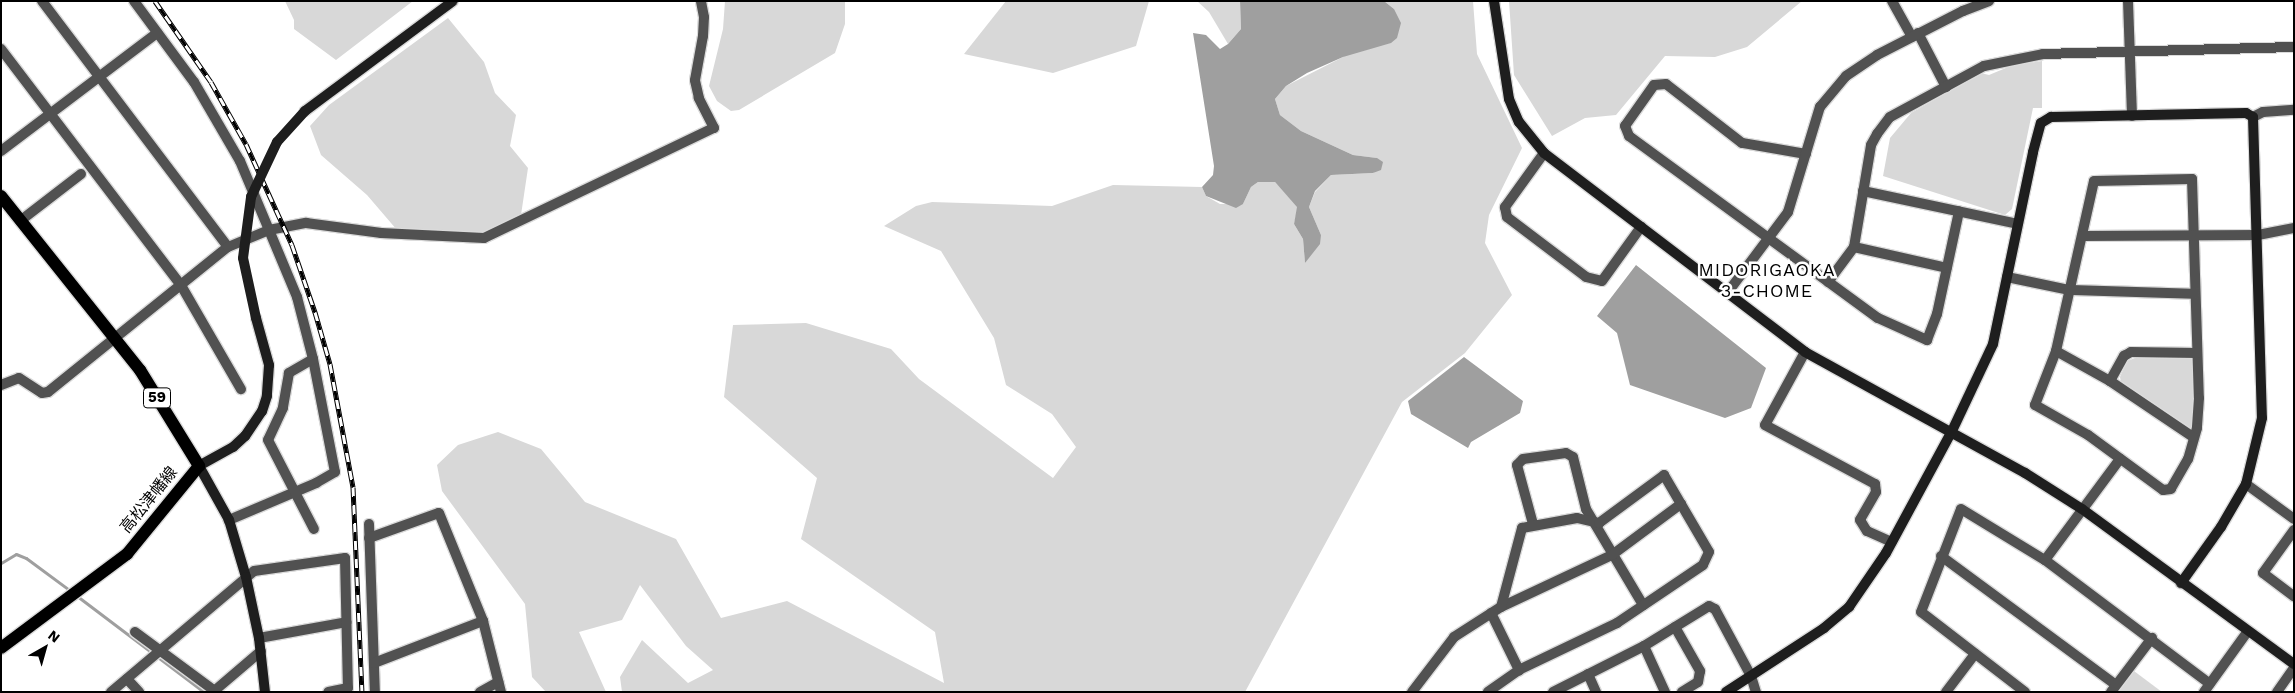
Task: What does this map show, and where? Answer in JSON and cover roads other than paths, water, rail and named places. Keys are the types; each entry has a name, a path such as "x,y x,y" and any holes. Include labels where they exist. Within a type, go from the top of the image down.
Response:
{"main road":[{"name":"高松津幡線","path":"1,196 140,370 199,466 127,554 75,595 1,648"}],"street":[{"path":"42,1 228,247"},
{"path":"134,1 194,82 240,161 297,296 313,358 335,472 295,492 229,520"},
{"path":"265,692 259,638 246,577 229,520 199,466 239,442 262,410 267,396 269,365 256,318 243,258 250,197 266,159 305,112 453,1"},
{"path":"1,385 18,378 42,393 48,392 114,338 182,287 228,247 269,230 306,222 380,233 484,238 714,128 699,98 695,80 703,36 701,1"},
{"path":"1494,1 1500,55 1508,99 1519,122 1544,153 1805,352 2025,473 2082,509 2294,664"},
{"path":"1892,1 1946,87"},
{"path":"1728,292 1788,212 1820,106 1846,76 1877,54 1989,1"},
{"path":"2128,1 2132,116"},
{"path":"1,151 157,33"},
{"path":"1828,282 1854,247 1871,145 1877,134 1890,117 1984,66 2007,59 2043,54 2294,47"},
{"path":"1,49 182,287 241,389"},
{"path":"1806,154 1742,143 1666,84 1654,85 1625,126 1629,136 1878,318 1927,340 1937,314 1959,211"},
{"path":"2253,117 2263,112 2294,110"},
{"path":"1726,692 1824,628 1849,607 1865,588 1892,542 1951,433 1993,344 2041,123 2051,118 2246,113 2253,117"},
{"path":"2181,583 2221,527 2246,484 2262,418 2253,117"},
{"path":"1544,153 1505,207 1507,217 1586,277 1602,281 1641,227"},
{"path":"20,221 81,174"},
{"path":"2192,179 2194,235 2200,398 2188,459 2171,489 2163,490 2120,458 2035,405 2056,351 2094,181 2192,179"},
{"path":"1863,191 2018,224"},
{"path":"2082,236 2258,235 2294,228"},
{"path":"1854,247 1946,268"},
{"path":"2007,277 2069,290 2195,294"},
{"path":"2056,351 2110,380 2193,437"},
{"path":"1805,352 1765,425 1874,484 1876,492 1860,520 1868,531 1892,542"},
{"path":"2110,380 2124,356 2131,352 2197,353"},
{"path":"313,358 289,373 283,408 268,440 314,530"},
{"path":"1533,524 1518,465 1523,459 1566,453 1572,457 1586,509 1643,605"},
{"path":"2045,560 2120,458"},
{"path":"1488,692 1519,670 1617,623 1703,565 1709,552 1664,475 1599,523 1593,519 1577,518 1533,524 1522,528 1501,607"},
{"path":"2246,484 2294,519"},
{"path":"1412,692 1454,638 1501,607 1612,555 1681,504"},
{"path":"2025,692 1921,612 1941,556 1961,509 2045,560 2152,638 2207,688 2248,631"},
{"path":"369,538 439,513 483,621 500,687 480,692"},
{"path":"369,524 375,692"},
{"path":"2294,530 2263,573 2294,596"},
{"path":"1941,556 2114,688 2152,638"},
{"path":"111,692 254,571 345,558 348,688 328,692"},
{"path":"1553,692 1644,646 1709,606 1715,609 1751,676 1756,692"},
{"path":"1491,613 1519,670"},
{"path":"374,663 483,621"},
{"path":"259,638 347,622"},
{"path":"1675,627 1700,671 1698,682 1682,692"},
{"path":"135,632 157,654 215,691 261,651"},
{"path":"1644,646 1665,692"},
{"path":"1946,692 1975,654"},
{"path":"2277,692 2294,668"},
{"path":"1588,674 1596,692"},
{"path":"127,679 139,692"}],"waterway":[{"path":"1,563 16,554 26,558 72,592"},
{"path":"77,596 204,692"}],"railway":[{"path":"155,1 211,82 246,144 292,245 315,312 330,364 353,487 362,692"}],"district":[{"name":"MIDORIGAOKA 3-CHOME","path":"1767,281"}]}
